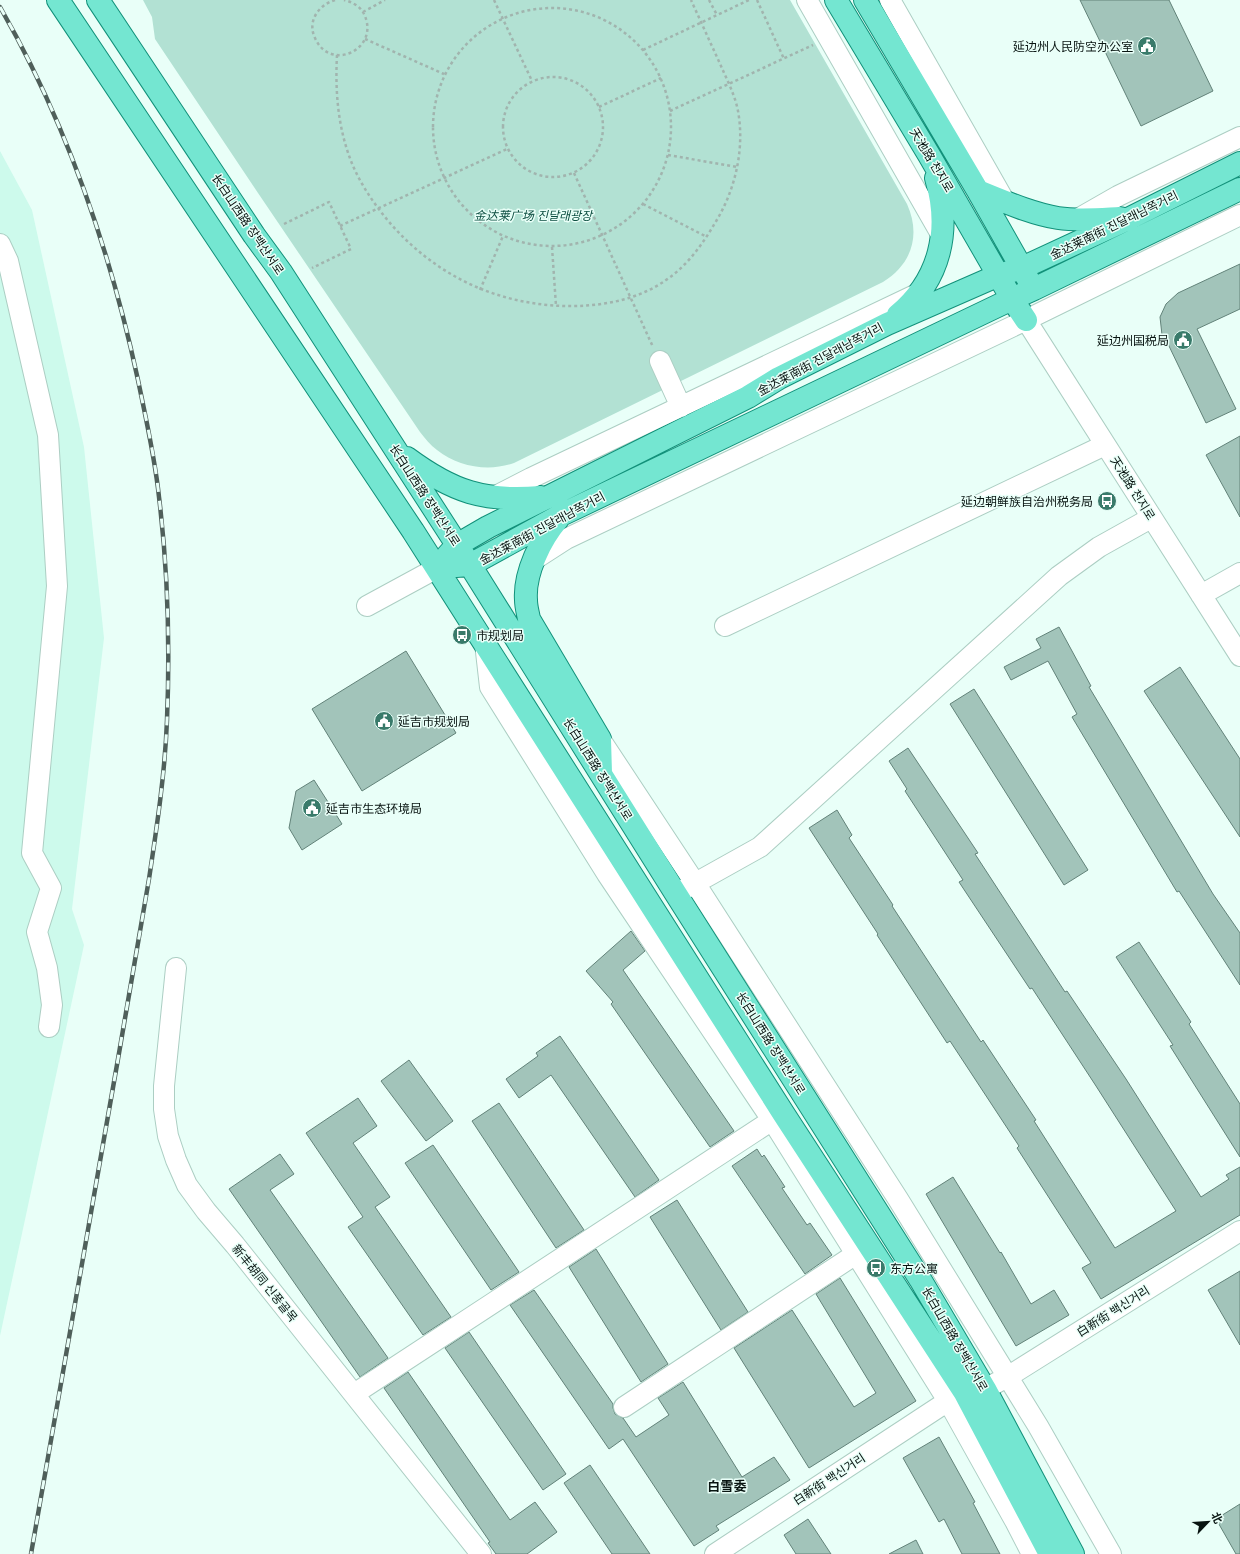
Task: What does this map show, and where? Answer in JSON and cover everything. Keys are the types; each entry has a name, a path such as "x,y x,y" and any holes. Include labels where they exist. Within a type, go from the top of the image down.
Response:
{"main road":[{"name":"长白山西路 장백산서로","path":"58,0 437,568 485,643 778,1117 1073,1554"},
{"name":"长白山西路 장백산서로","path":"98,0 281,272 397,451 920,1279 966,1394 1050,1554"},
{"name":"天池路 천지로","path":"836,0 930,156 1012,299 1026,320"},
{"name":"天池路 천지로","path":"865,0 978,191 1034,290"},
{"path":"887,324 915,300 918,293 929,279 939,255 943,218 941,194 930,156"},
{"name":"金达莱南街 진달래남쪽거리","path":"437,568 457,545 550,496 748,397 779,378 887,324 999,275 1022,268 1130,218 1240,163"},
{"name":"金达莱南街 진달래남쪽거리","path":"437,568 470,565 561,515 1012,299 1034,290 1240,189"},
{"path":"978,191 1005,202 1057,218 1076,220 1130,218"},
{"path":"1026,320 1034,290"},
{"path":"371,468 397,451 429,474 448,485 472,493 519,499 550,496"},
{"path":"561,515 551,527 535,559 528,580 526,599 529,619 600,739 601,773"}],"street":[{"path":"807,0 942,236"},
{"path":"890,0 1005,202"},
{"name":"金达莱南街 진달래남쪽거리","path":"1076,220 1118,196 1240,136"},
{"name":"金达莱南街 진달래남쪽거리","path":"535,559 566,539 1026,320 1240,215"},
{"path":"0,244 8,261 48,435 57,586 32,853 51,888 37,932 47,968 52,1005 49,1027"},
{"name":"金达莱南街 진달래남쪽거리","path":"494,497 918,293"},
{"name":"天池路 천지로","path":"1026,320 1240,656"},
{"path":"660,361 681,407"},
{"path":"725,626 1106,445"},
{"path":"676,894 760,847 1059,576 1099,547 1151,518"},
{"path":"367,606 437,568"},
{"path":"1201,595 1240,573"},
{"name":"长白山西路 장백산서로","path":"600,739 695,883 898,1199 1008,1376 1111,1554"},
{"name":"新丰胡同 신풍골목","path":"176,968 164,1109 168,1136 176,1160 187,1184 206,1211 235,1245 480,1554"},
{"path":"354,1394 778,1117"},
{"name":"长白山西路 장백산서로","path":"778,1117 856,1254 966,1394 1008,1507 1032,1554"},
{"name":"白新街 백신거리","path":"715,1554 966,1394 1008,1376 1240,1231"},
{"path":"624,1407 856,1254"}],"path":[{"path":"335,0 325,2 319,9 314,17 312,26 313,35 320,47 328,53 345,55 359,48 365,40 368,26 363,12 356,4 344,0"},
{"path":"363,12 385,0"},
{"path":"494,0 532,81"},
{"path":"337,55 337,98 339,118 344,140 353,167 378,208 408,243 428,260 480,290 527,303 556,306 596,305 630,297 651,289 665,281 689,259 707,237 720,216 730,193 739,153 738,111 729,84 691,0"},
{"path":"710,0 717,16"},
{"path":"643,50 749,0"},
{"path":"757,0 784,59"},
{"path":"536,8 574,10 592,14 609,22 625,33 643,50 651,60 661,78 670,111 671,139 668,155 663,172 655,188 632,216 617,228 585,242 568,246 552,247 532,245 503,236 489,228 465,208 455,196 445,178 436,157 433,141 434,108 444,74 461,49 473,37 486,27 502,18 518,12 536,8"},
{"path":"365,40 444,74"},
{"path":"670,111 818,43"},
{"path":"547,77 562,77 570,80 577,83 590,93 599,107 602,114 603,131 599,146 591,160 574,173 555,178 539,176 519,165 507,149 502,131 503,115 514,95 525,84 532,81 547,77"},
{"path":"599,107 661,78"},
{"path":"340,226 507,149"},
{"path":"668,155 737,167"},
{"path":"574,173 660,361"},
{"path":"284,224 329,202 351,249 312,268"},
{"path":"643,204 707,237"},
{"path":"480,290 503,236"},
{"path":"552,247 556,306"}],"shaded area":[{"path":"0,151 32,210 84,447 104,638 72,909 84,945 0,1336"}],"green space":[{"name":"金达莱广场 진달래광장","path":"143,0 790,0 907,204 913,227 911,248 901,267 883,282 514,463 494,467 464,464 445,456 430,444 420,432 155,39 152,17"}],"building":[{"name":"延边州人民防空办公室","path":"1080,0 1169,0 1213,91 1141,126"},
{"name":"延边州国税局","path":"1240,264 1240,309 1197,329 1236,409 1206,423 1168,344 1166,346 1160,335 1162,335 1160,317 1166,304 1178,293"},
{"path":"1240,436 1240,517 1206,455"},
{"path":"1059,627 1091,686 1089,687 1213,894 1240,933 1240,985 1179,891 1177,892 1072,717 1077,714 1048,661 1011,680 1004,667 1041,648 1036,639"},
{"name":"延吉市规划局","path":"406,651 456,733 362,791 312,709"},
{"path":"1180,667 1240,759 1240,837 1144,691"},
{"path":"974,689 1088,870 1064,885 950,704"},
{"path":"908,748 978,853 975,854 1065,992 1067,991 1126,1079 1201,1197 1229,1179 1226,1175 1240,1167 1240,1215 1101,1299 1082,1268 1091,1263 1017,1148 1019,1146 950,1041 947,1043 809,828 837,810 852,835 849,838 893,905 892,906 981,1042 983,1040 1036,1120 1034,1121 1115,1248 1176,1211 1032,988 1030,989 959,882 963,880 905,791 907,789 889,761"},
{"name":"延吉市生态环境局","path":"314,780 342,824 302,850 289,828 296,791"},
{"path":"631,931 645,951 623,970 734,1131 710,1147 611,1004 613,1002 586,971"},
{"path":"1139,942 1191,1022 1189,1024 1240,1104 1240,1157 1170,1046 1173,1045 1116,957"},
{"path":"560,1036 659,1180 635,1197 551,1075 519,1098 506,1079 538,1056 536,1053"},
{"path":"409,1060 453,1121 426,1141 381,1081"},
{"path":"358,1098 377,1126 353,1143 390,1197 375,1207 451,1317 423,1335 348,1227 363,1217 306,1133"},
{"path":"499,1103 584,1230 556,1248 472,1121"},
{"path":"433,1145 519,1272 491,1290 405,1163"},
{"path":"757,1149 762,1157 764,1155 785,1187 782,1188 807,1225 810,1223 832,1255 805,1274 732,1166"},
{"path":"280,1154 294,1174 270,1190 388,1358 360,1377 229,1189"},
{"path":"953,1177 1000,1253 1001,1252 1031,1304 1054,1290 1069,1315 1016,1346 926,1194"},
{"path":"677,1200 748,1312 721,1330 650,1217"},
{"path":"596,1249 668,1364 641,1382 569,1267"},
{"path":"1240,1271 1240,1345 1208,1290"},
{"path":"840,1278 916,1401 809,1468 734,1348 792,1310 854,1407 876,1393 816,1294"},
{"path":"534,1290 613,1404 615,1414 623,1418 636,1437 669,1415 658,1398 683,1382 742,1477 774,1457 790,1480 716,1526 719,1530 694,1546 623,1439 609,1449 510,1305"},
{"path":"469,1332 566,1474 543,1490 445,1348"},
{"path":"408,1372 510,1520 535,1502 557,1532 527,1554 496,1554 488,1543 490,1542 384,1388"},
{"path":"939,1437 975,1502 973,1503 1000,1554 962,1554 944,1519 939,1522 903,1458"},
{"path":"590,1465 650,1554 612,1554 564,1483"},
{"path":"1240,1504 1240,1554 1236,1554 1216,1519"},
{"path":"808,1519 831,1554 796,1554 784,1535"},
{"path":"916,1540 923,1554 889,1554"}],"railway":[{"path":"0,7 24,51 65,141 99,235 127,331 150,438 157,482 162,525 168,636 166,740 152,859 31,1554"}],"place":[{"name":"延边州人民防空办公室","path":"1147,46"},
{"name":"延边州国税局","path":"1183,340"},
{"name":"延边朝鲜族自治州税务局","path":"1107,501"},
{"name":"市规划局","path":"462,635"},
{"name":"延吉市规划局","path":"384,721"},
{"name":"延吉市生态环境局","path":"312,808"},
{"name":"东方公寓","path":"876,1268"}],"district":[{"name":"白雪委","path":"727,1486"}]}
